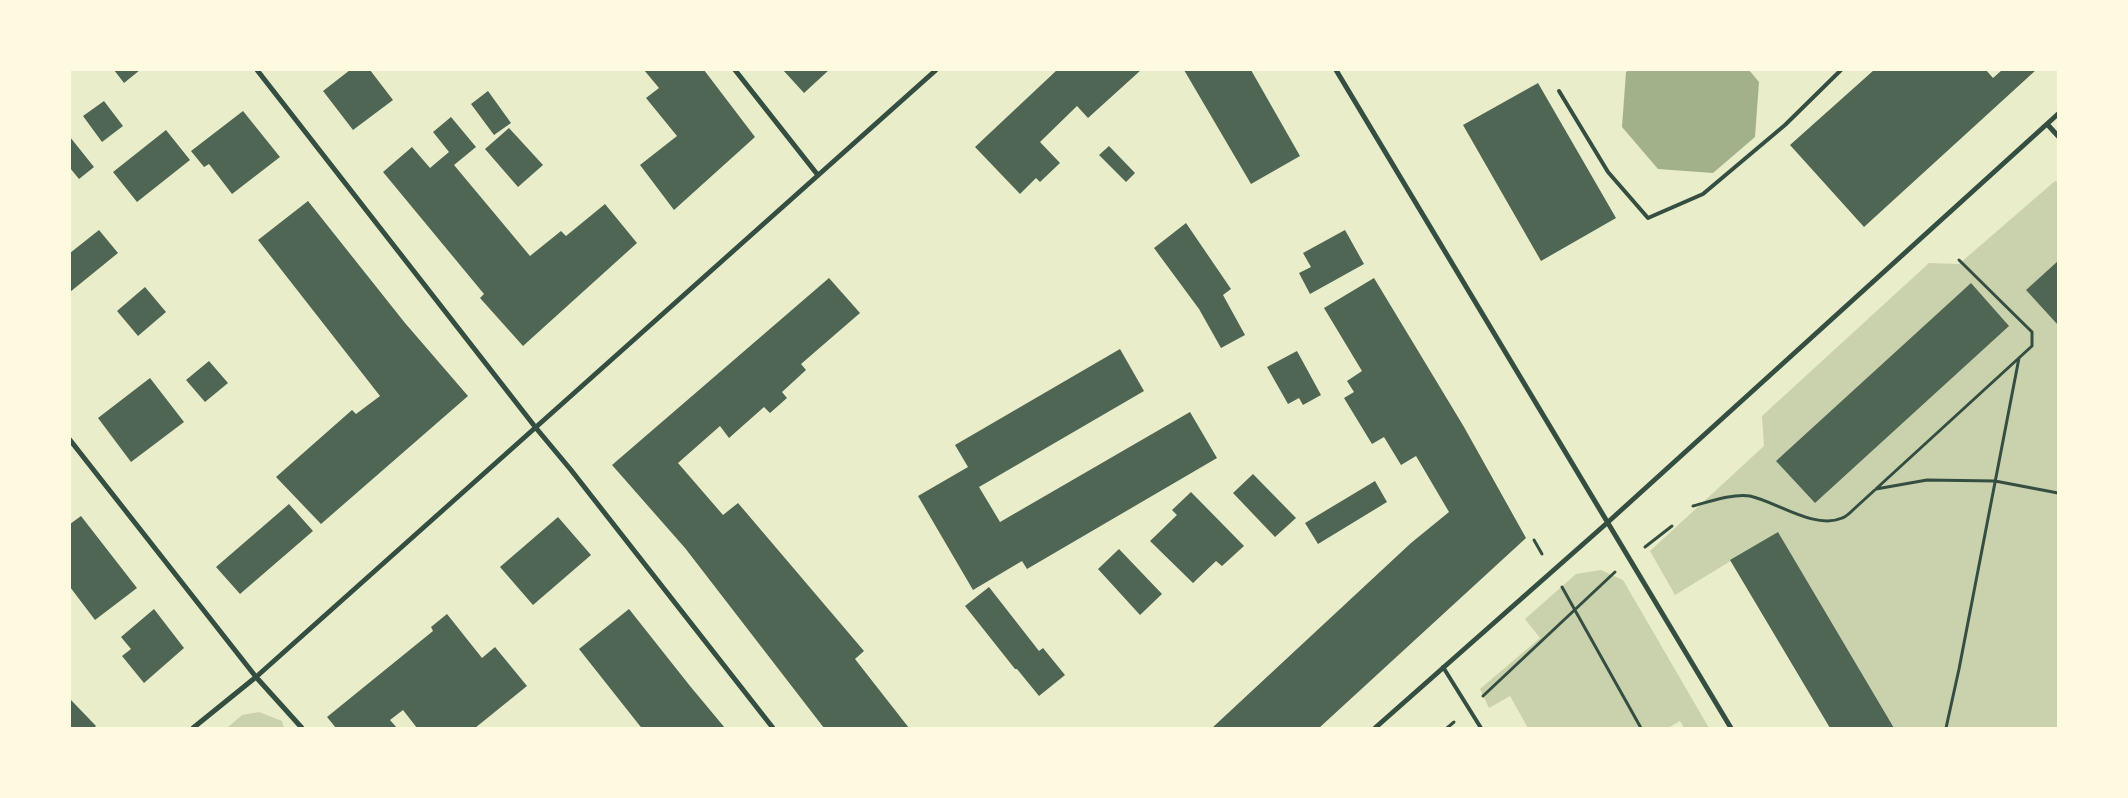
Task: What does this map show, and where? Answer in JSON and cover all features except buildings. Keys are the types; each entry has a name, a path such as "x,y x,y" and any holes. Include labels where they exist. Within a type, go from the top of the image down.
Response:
{"street":[{"path":"257,70 773,728"},
{"path":"735,70 817,174"},
{"path":"193,728 256,677 536,428 817,174 936,70"},
{"path":"1336,70 1731,728"},
{"path":"1375,728 1607,523 2058,114"},
{"path":"2047,124 2058,136"},
{"path":"70,440 256,677 302,728"}],"lane":[{"path":"1559,91 1608,172 1648,218 1703,194 1785,125 1841,70"},
{"path":"1443,667 1481,728"}],"path":[{"path":"1693,506 1748,496 1776,504 1817,522 1841,519 2032,346 2032,332 1959,260"},
{"path":"1946,728 1959,670 2019,358"},
{"path":"1876,489 1927,480 1995,481 2058,493"},
{"path":"1447,728 1575,609 1672,526"},
{"path":"1534,540 1575,609 1641,728"}],"shaded area":[{"path":"1629,70 1749,70 1759,82 1755,137 1713,173 1658,169 1622,127 1626,72"},
{"path":"2055,181 2058,182 2058,728 1894,728 1778,532 1675,595 1650,551 1764,446 1762,416 1929,263 1959,264"},
{"path":"1601,570 1623,580 1709,728 1684,728 1680,721 1668,728 1528,728 1510,696 1489,708 1480,689 1540,638 1525,619 1576,574"},
{"path":"259,712 282,721 284,728 227,728 242,715"}]}
